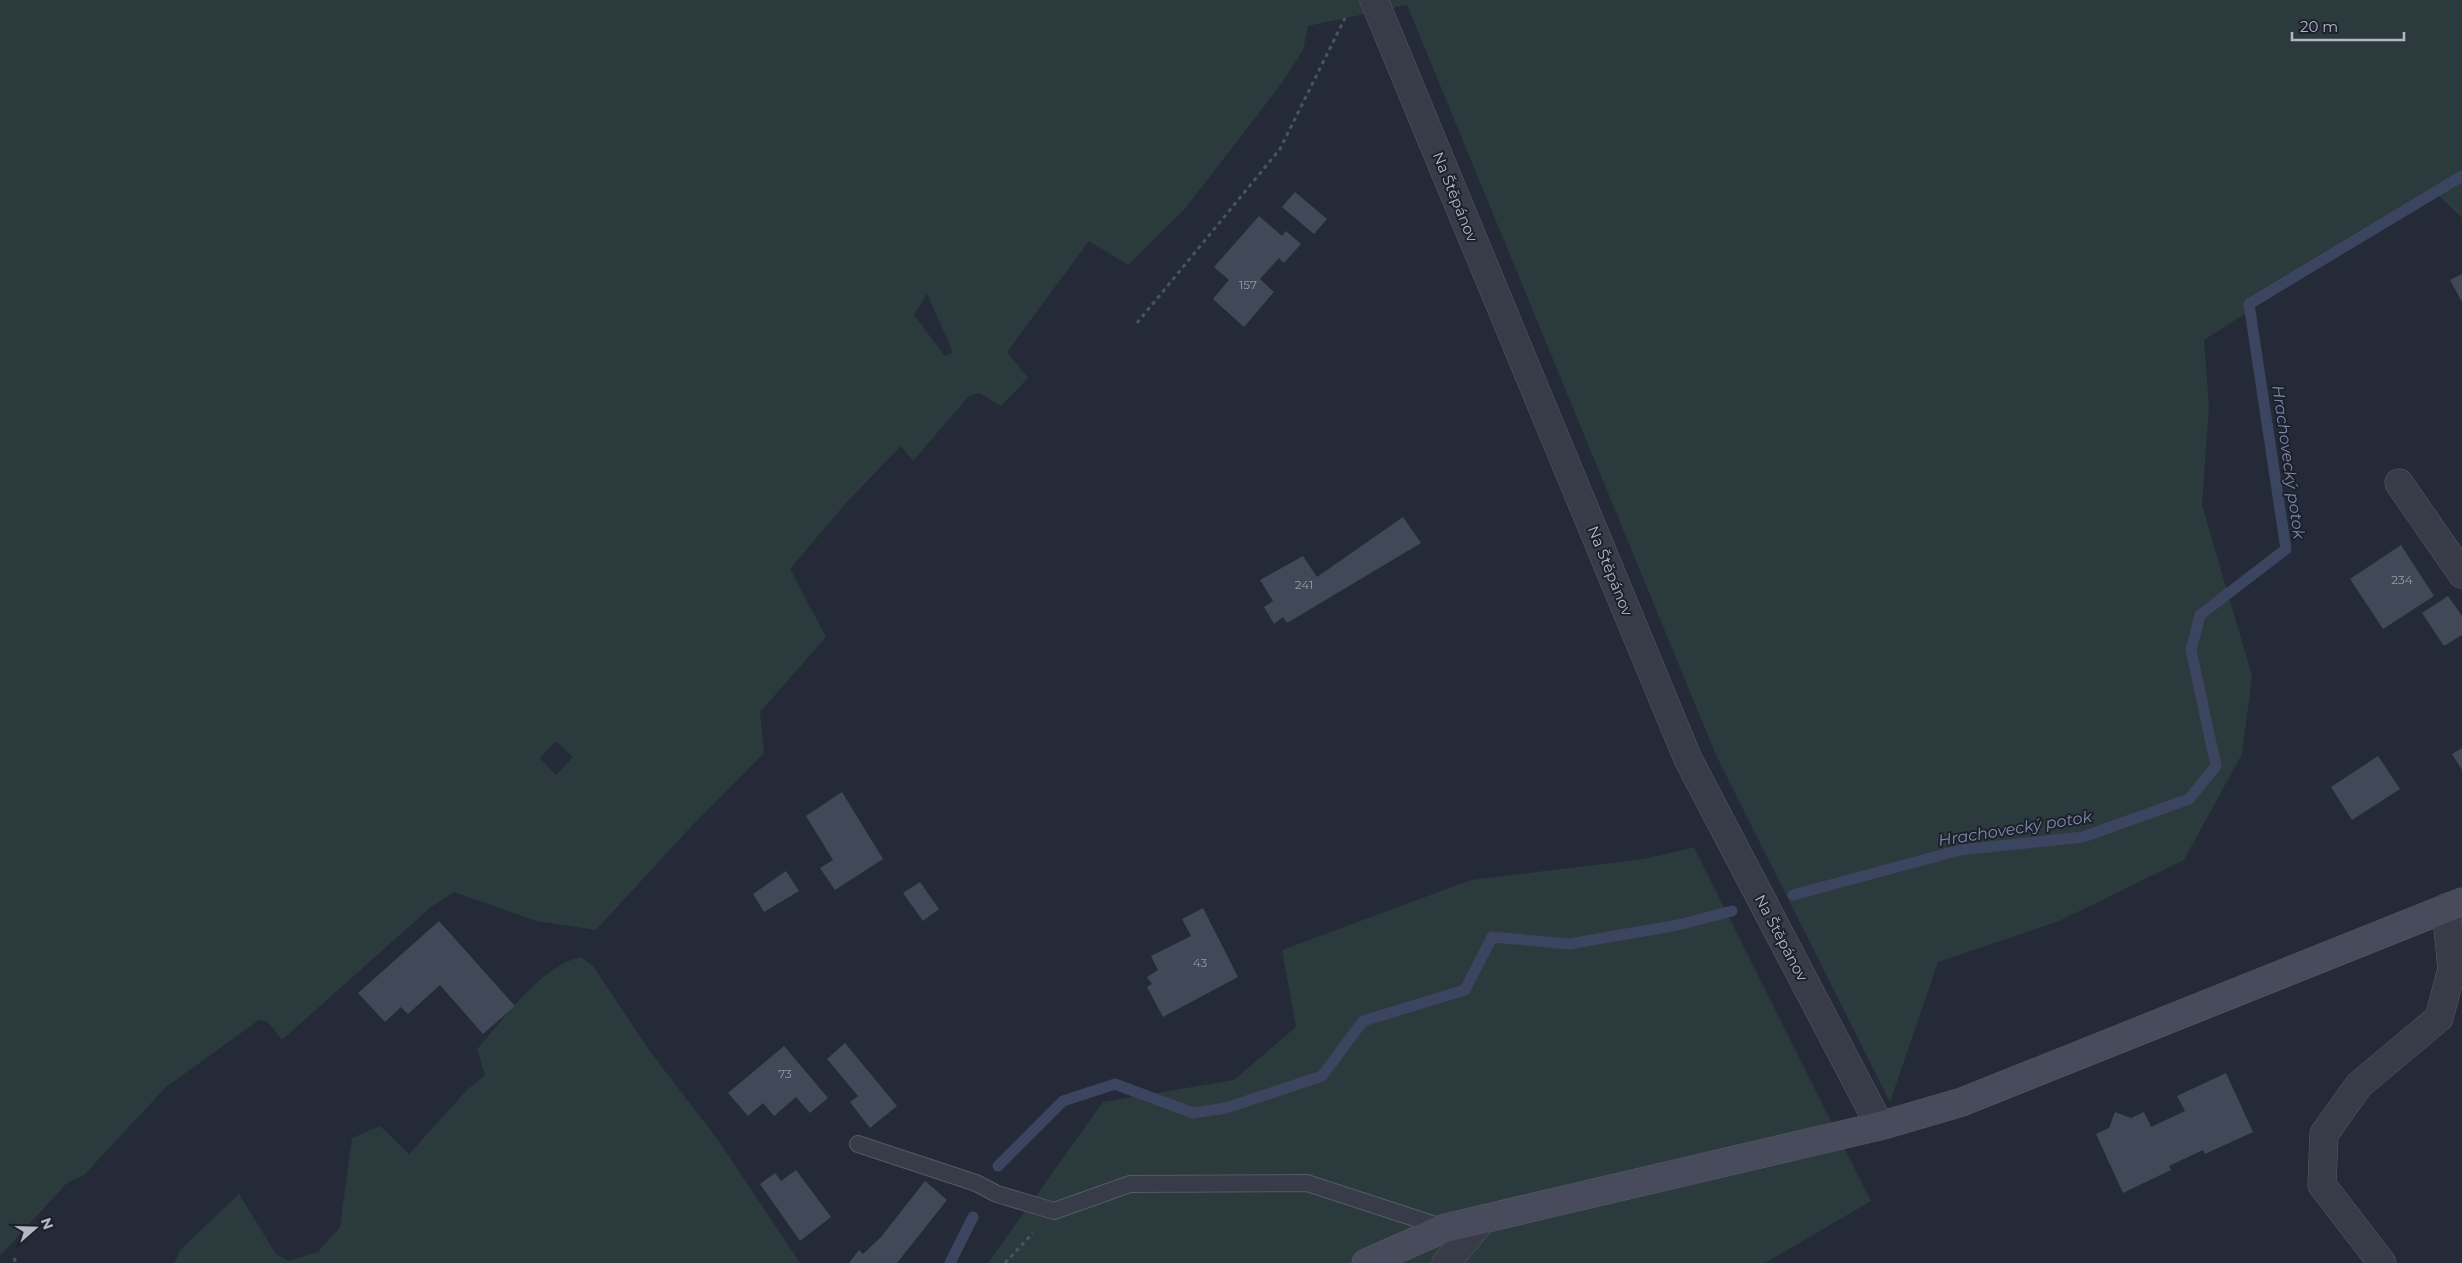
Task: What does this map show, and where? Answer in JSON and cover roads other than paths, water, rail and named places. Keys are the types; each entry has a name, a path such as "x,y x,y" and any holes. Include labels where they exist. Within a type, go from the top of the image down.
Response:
{"street":[{"name":"Na Štěpánov","path":"1374,0 1688,759 1880,1126"},
{"path":"2399,482 2462,574"},
{"path":"1366,1263 1445,1228 1880,1126 1962,1102 2454,905 2452,969 2438,1018 2359,1086 2324,1134 2322,1184 2382,1263"},
{"path":"1446,1263 1483,1219"}],"lane":[{"path":"858,1144 976,1183 996,1194 1054,1211 1130,1184 1307,1183 1445,1228"}],"waterway":[{"name":"Hrachovecký potok","path":"1793,895 1960,850 2083,837 2189,799 2216,766 2191,650 2200,615 2286,549 2249,304 2462,176"},
{"name":"Hrachovecký potok","path":"998,1166 1063,1101 1115,1084 1193,1113 1226,1108 1322,1076 1363,1021 1465,990 1492,937 1569,944 1678,925 1732,911"},
{"name":"Hrachovecký potok","path":"950,1263 973,1217"}]}
